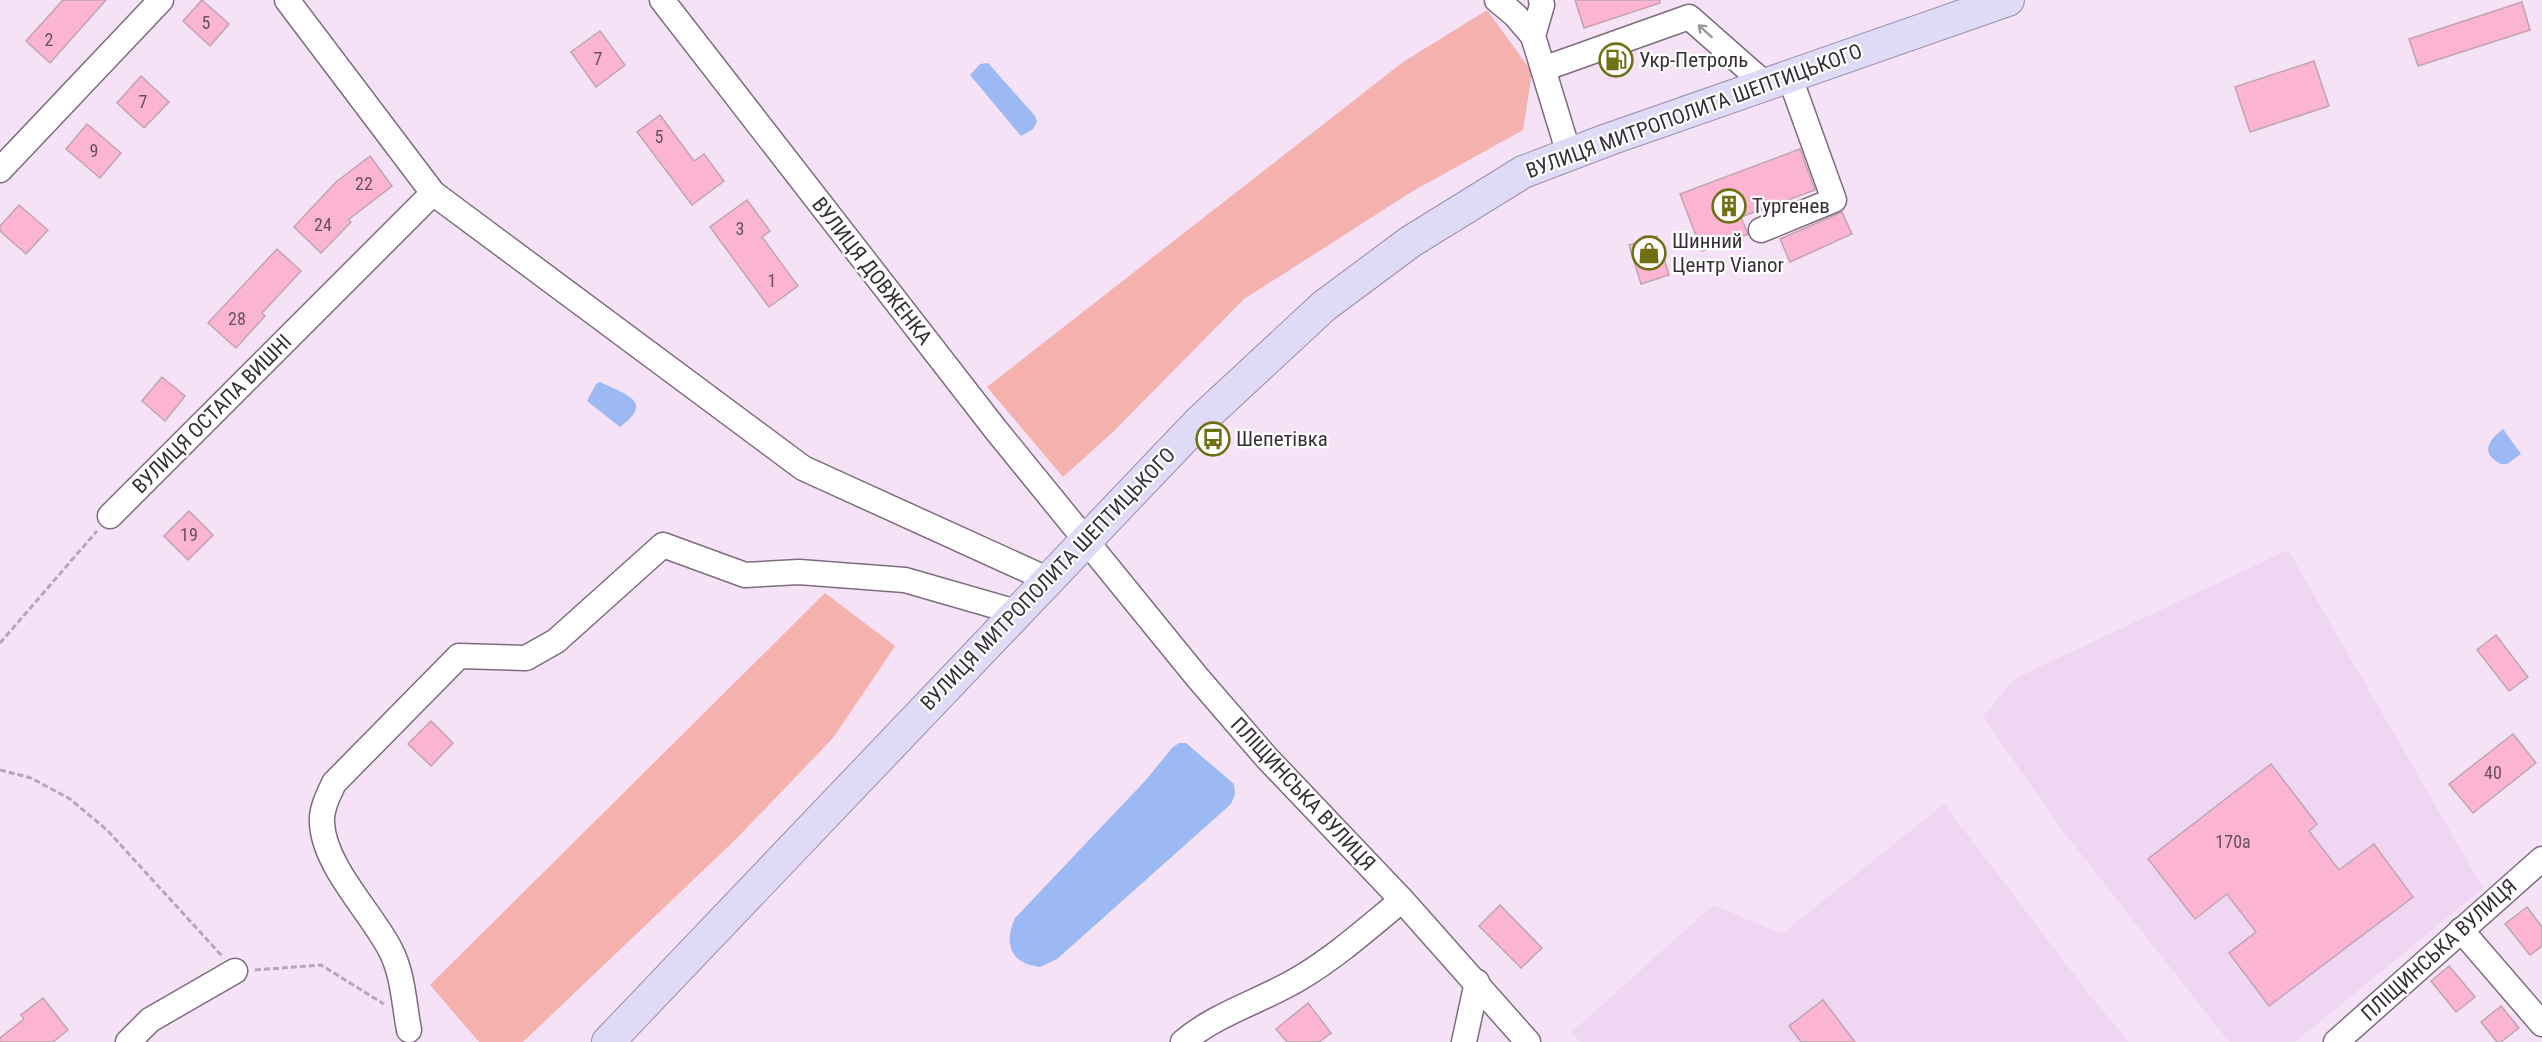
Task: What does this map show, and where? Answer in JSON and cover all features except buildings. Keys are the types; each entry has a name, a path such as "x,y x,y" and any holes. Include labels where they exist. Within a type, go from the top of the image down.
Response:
{"main road":[{"name":"ВУЛИЦЯ МИТРОПОЛИТА ШЕПТИЦЬКОГО","path":"608,1042 1200,421 1324,306 1410,242 1523,172 1777,80 2008,0"}],"street":[{"path":"0,170 161,0"},
{"path":"287,0 433,193 803,468 1047,579"},
{"name":"ВУЛИЦЯ ДОВЖЕНКА","path":"662,0 996,430 1086,539"},
{"path":"1497,0 1515,15 1533,36 1569,154"},
{"path":"1533,36 1542,5 1541,0"},
{"path":"1543,69 1689,16 1777,80 1834,200 1761,230"},
{"name":"ВУЛИЦЯ ОСТАПА ВИШНІ","path":"110,516 433,193"},
{"name":"ПЛІЩИНСЬКА ВУЛИЦЯ","path":"1086,539 1197,677 1266,757 1402,900 1528,1042"},
{"path":"409,1030 399,973 390,949 358,903 329,851 322,823 325,803 334,783 459,656 526,658 556,641 663,545 745,575 799,572 905,580 1016,612"},
{"name":"ПЛІЩИНСЬКА ВУЛИЦЯ","path":"2336,1042 2542,859"},
{"path":"1183,1042 1213,1022 1301,978 1402,900"},
{"path":"2461,930 2542,1024"},
{"path":"128,1042 150,1020 235,971"},
{"path":"1464,1042 1477,982"}],"path":[{"path":"0,643 110,516"},
{"path":"0,770 31,778 70,799 107,830 235,971 321,965 382,1002 409,1030"}],"shaded area":[{"path":"1487,10 1532,72 1523,130 1413,191 1244,299 1114,431 1063,477 987,387 1403,62"},
{"path":"2288,550 2483,888 2295,1042 2229,1042 2063,831 1983,717 2014,679"},
{"path":"825,593 895,646 833,738 735,840 523,1042 479,1042 430,985"},
{"path":"1944,804 2095,1002 2129,1042 1580,1042 1572,1032 1713,905 1782,934"}],"water":[{"path":"988,63 1035,116 1037,122 1033,129 1021,136 970,75 980,64"},
{"path":"600,382 626,395 636,404 635,411 620,427 587,401 596,384"},
{"path":"2503,429 2521,454 2507,464 2494,460 2488,451 2490,442"},
{"path":"1179,743 1186,743 1234,784 1235,794 1231,804 1057,959 1040,967 1022,962 1012,951 1010,944 1011,927 1015,918"}],"place":[{"name":"Укр-Петроль","path":"1616,60"},
{"name":"Тургенев","path":"1729,206"},
{"name":"Шинний Центр Vianor","path":"1649,253"},
{"name":"Шепетівка","path":"1213,439"}]}
